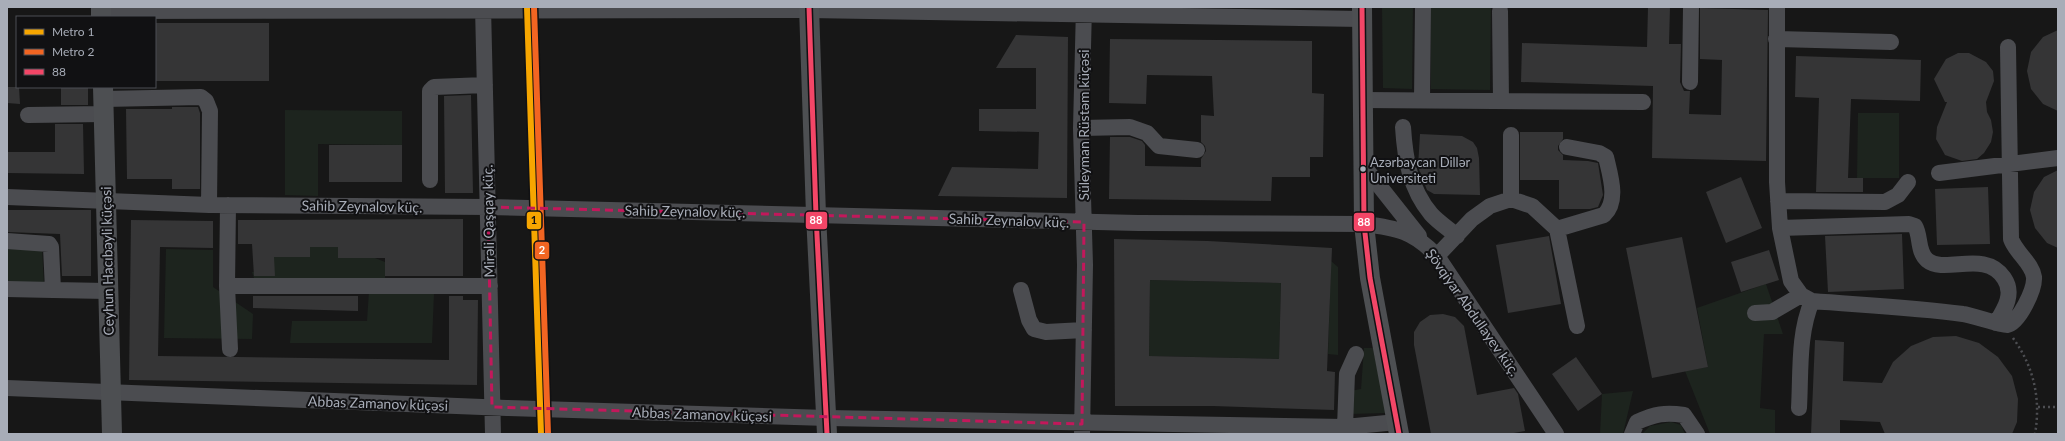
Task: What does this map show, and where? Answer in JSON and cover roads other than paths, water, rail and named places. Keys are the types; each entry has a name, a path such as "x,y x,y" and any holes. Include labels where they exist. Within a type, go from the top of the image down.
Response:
{"main road":[{"path":"809,8 816,215 827,426"},
{"path":"1362,13 1362,164 1364,224 1370,278 1398,428"},
{"name":"Ceyhun Hacıbəyli küçəsi","path":"104,100 112,434"}],"street":[{"path":"1422,100 1423,7"},
{"path":"1690,82 1691,7"},
{"path":"1777,7 1778,201 1780,228 1791,281 1806,298 1799,408"},
{"path":"101,12 809,8 1362,13"},
{"name":"Mirəli Qaşqay küç.","path":"483,9 492,407 494,434"},
{"name":"Süleyman Rüstəm küçəsi","path":"1082,429 1084,222 1081,128 1084,11"},
{"path":"1500,11 1501,101"},
{"path":"1776,39 1891,42"},
{"path":"1755,314 1772,312 1806,298 1946,312 1982,318 2002,324 2015,321 2030,296 2034,278 2032,269 2014,247 2011,239 2008,47"},
{"path":"430,180 430,91 434,87 485,85"},
{"path":"28,115 104,100 201,97 206,101 210,111 209,205"},
{"path":"1363,100 1643,102"},
{"path":"1081,128 1130,127 1147,133 1159,146 1197,150"},
{"path":"1403,127 1405,156 1416,193 1432,214 1457,236"},
{"path":"1511,135 1511,199"},
{"path":"1557,229 1604,215 1610,210 1613,201 1606,157 1599,153 1567,147"},
{"path":"1939,173 2058,158"},
{"path":"1362,164 1423,241"},
{"path":"1778,201 1885,202 1898,195 1908,182"},
{"name":"Sahib Zeynalov küç.","path":"7,197 209,205 488,207 1084,222 1364,224"},
{"path":"1437,256 1472,219 1490,206 1511,199 1532,206 1557,229 1577,326"},
{"path":"228,205 227,286 230,349"},
{"name":"Şövqiyar Abdullayev küç.","path":"1364,224 1402,230 1423,241 1437,256 1556,434"},
{"path":"1780,228 1909,224 1915,226 1918,232 1919,246 1927,260 1937,264 1984,264 1996,268 2008,283 2009,293 2002,324"},
{"path":"7,242 48,244 50,247 53,290"},
{"path":"227,286 490,286"},
{"path":"7,289 108,291"},
{"path":"1021,290 1029,320 1034,329 1046,332 1084,330"},
{"path":"1345,427 1347,374 1356,354"},
{"name":"Abbas Zamanov küçəsi","path":"7,388 492,407 827,426 1082,429 1398,428"},
{"path":"1632,434 1638,422 1652,416 1668,413 1684,415 1697,434"}],"metro line":[{"name":"1","path":"527,7 541,434"},
{"name":"2","path":"534,7 548,434"}],"place":[{"name":"Azərbaycan Dillər Universiteti","path":"1363,169"}]}
